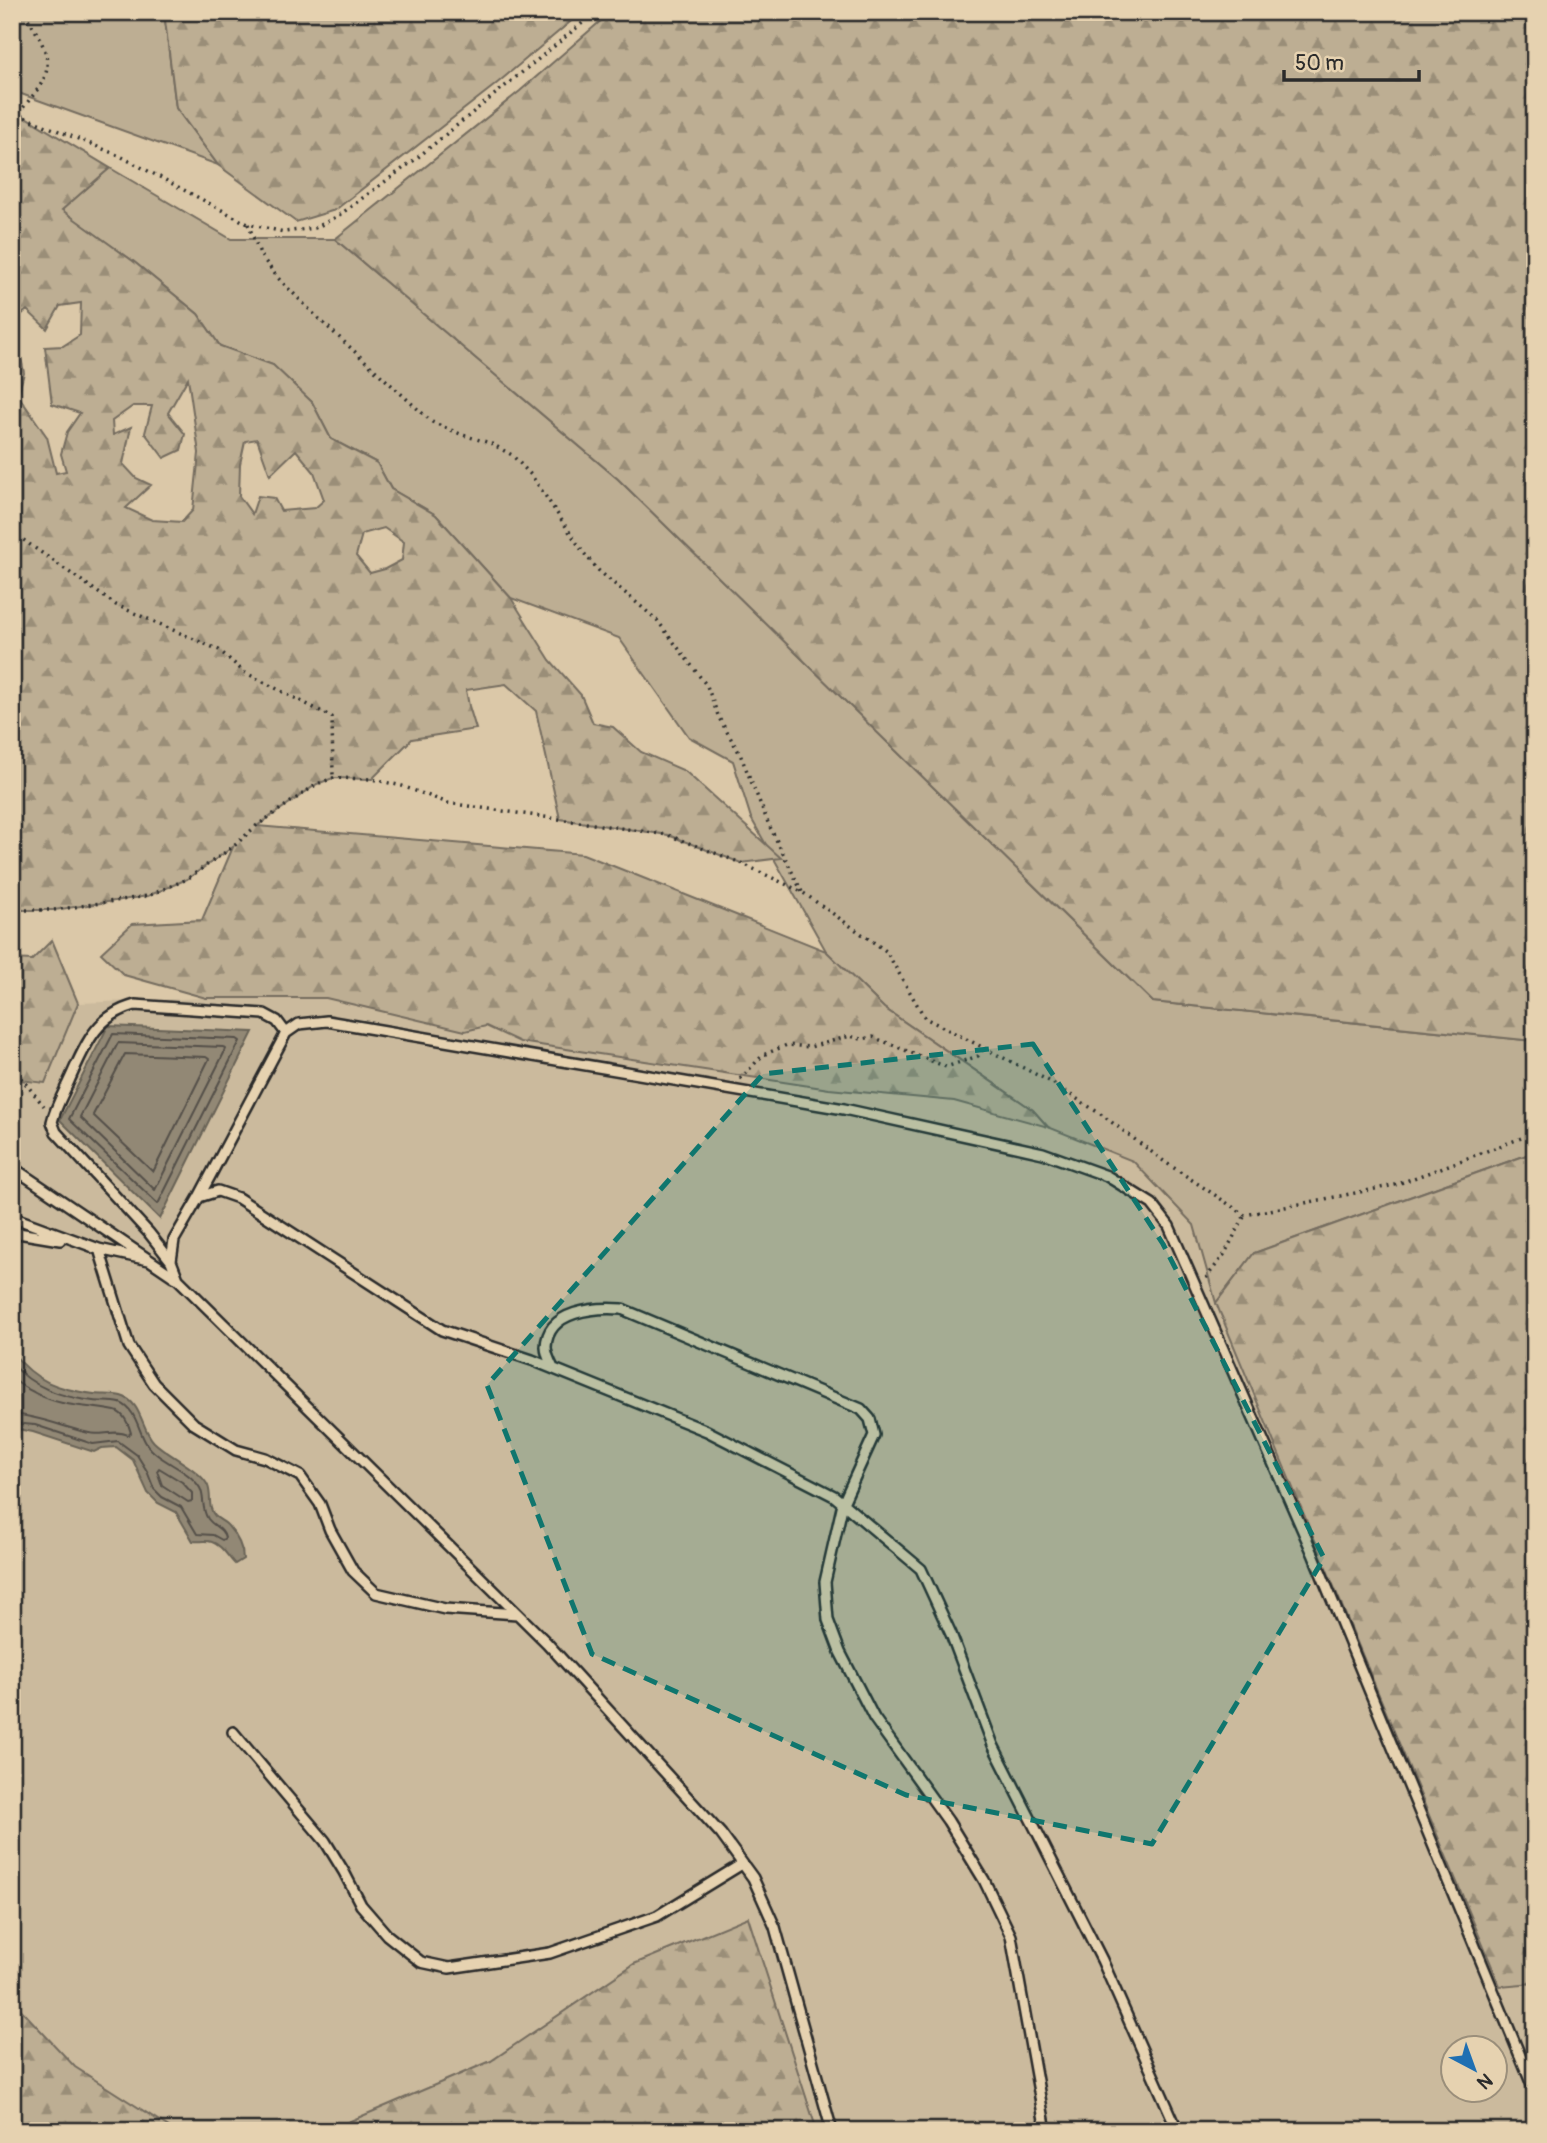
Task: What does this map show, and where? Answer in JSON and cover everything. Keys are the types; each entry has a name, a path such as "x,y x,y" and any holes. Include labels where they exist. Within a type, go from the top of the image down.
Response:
{"lane":[{"path":"178,1279 171,1261 149,1234 55,1132 51,1122 53,1117 87,1042 117,1010 135,1005 264,1014 277,1021 286,1033"},
{"path":"171,1261 174,1240 286,1033 299,1024 327,1021 844,1109 1043,1153 1107,1176 1152,1205 1169,1226 1198,1288 1314,1556 1535,2092"},
{"path":"12,1167 178,1279 547,1643 721,1834 752,1878 775,1927 832,2131"},
{"path":"199,1197 218,1191 238,1198 442,1330 553,1368 707,1430 834,1496 920,1569 951,1634 993,1745 1101,1960 1178,2131"},
{"path":"12,1217 99,1249"},
{"path":"12,1232 154,1262"},
{"path":"99,1249 129,1346 154,1384 194,1424 236,1450 265,1458 300,1476 320,1504 330,1530 353,1571 376,1593 445,1609 517,1614"},
{"path":"553,1368 545,1348 550,1331 562,1320 579,1312 598,1308 622,1309 861,1409 870,1419 874,1435 843,1503 825,1582 828,1619 840,1652 874,1718 948,1821 984,1880 1011,1936 1046,2131"},
{"path":"233,1732 325,1841 361,1905 387,1935 421,1962 449,1968 550,1953 657,1916 742,1864"}],"path":[{"path":"19,113 41,83 48,67 47,53 23,12"},
{"path":"12,112 120,156 248,225 284,232 315,228 338,216 412,162 596,12"},
{"path":"248,225 261,256 278,278 319,319 432,422 490,443 512,455 532,476 598,570 657,620 707,686 719,718 740,754 769,825 802,892"},
{"path":"12,532 117,605 219,650 244,672 332,717 333,778"},
{"path":"12,911 54,910 148,896 187,879 317,783 333,778 372,779 402,786 448,803 668,835 741,863 802,892 886,951 925,1018 1051,1082 1245,1215 1395,1185 1535,1133"},
{"path":"12,958 15,964 12,976"},
{"path":"731,1089 763,1055 787,1045 810,1047 850,1036 861,1039 873,1037 946,1067 978,1056 984,1048"},
{"path":"12,1067 53,1117"},
{"path":"1198,1288 1224,1255 1245,1215"}],"highlighted area":[{"path":"1033,1044 1163,1244 1324,1558 1152,1844 906,1795 592,1654 487,1385 763,1074"}],"shaded area":[{"path":"206,998 326,998 465,1031 486,1026 520,1042 829,1089 954,1101 1048,1127 1133,1161 1194,1225 1216,1303 1500,1986 1535,1984 1535,2131 817,2131 748,1917 634,1964 491,2061 327,2131 175,2131 75,2067 12,2000 12,1079 45,1082 78,1003"}],"green space":[{"path":"12,12 164,12 176,108 218,165 13,91"},
{"path":"164,12 582,12 495,85 335,210 296,222 218,165 176,108"},
{"path":"611,12 1535,12 1535,1041 1153,1002 618,479 335,239 520,91"},
{"path":"12,89 19,113 110,168 62,210 133,261 198,314 220,346 273,365 312,402 331,439 377,463 391,489 436,515 511,598 550,660 581,695 593,723 613,727 641,752 685,771 781,858 741,863 668,835 560,819 536,711 506,684 466,690 476,729 412,739 372,779 333,778 317,784 257,826 583,854 826,951 884,1008 1033,1110 1048,1127 954,1101 829,1089 520,1042 486,1026 465,1031 326,998 206,998 124,975 101,953 132,924 202,920 233,847 187,879 148,896 54,910 12,910 12,338 18,341 24,373 18,395 47,437 56,473 66,471 61,454 67,432 80,413 52,404 45,347 63,346 80,335 81,303 60,306 47,329 27,310 15,320 12,317","holes":["188,378 199,453 193,510 182,522 152,520 126,508 151,485 136,478 123,464 131,427 113,435 112,421 133,406 152,406 145,433 164,458 181,450 185,434 168,413","257,439 270,475 296,450 314,472 324,500 315,508 281,511 274,498 258,496 252,514 239,496 240,464 245,441","384,528 404,542 402,560 370,573 356,556 362,534"]},
{"path":"110,168 231,239 335,239 618,479 1153,1002 1535,1041 1535,1152 1254,1253 1216,1303 1194,1225 1133,1161 1048,1127 1033,1110 884,1008 826,951 751,818 733,761 689,737 619,638 511,598 436,515 391,489 377,463 331,439 312,402 273,365 220,346 198,314 133,261 61,210"},
{"path":"52,940 78,1003 45,1083 12,1079 12,959 32,960"},
{"path":"1535,1152 1535,1983 1500,1986 1216,1303 1254,1253"},
{"path":"748,1917 817,2131 327,2131 491,2061 634,1964"},
{"path":"12,2000 75,2067 175,2131 12,2131"}],"water":[{"path":"108,1026 253,1032 160,1219 60,1120"},
{"path":"12,1352 30,1371 48,1382 81,1392 128,1399 154,1442 204,1480 208,1486 213,1513 234,1533 243,1559 235,1564 216,1544 193,1541 176,1512 158,1503 148,1493 133,1460 116,1447 102,1448 94,1452 12,1428"}],"waterway":[{"path":"529,2131 574,2124 602,2131"},
{"path":"651,2131 672,2131"}]}
